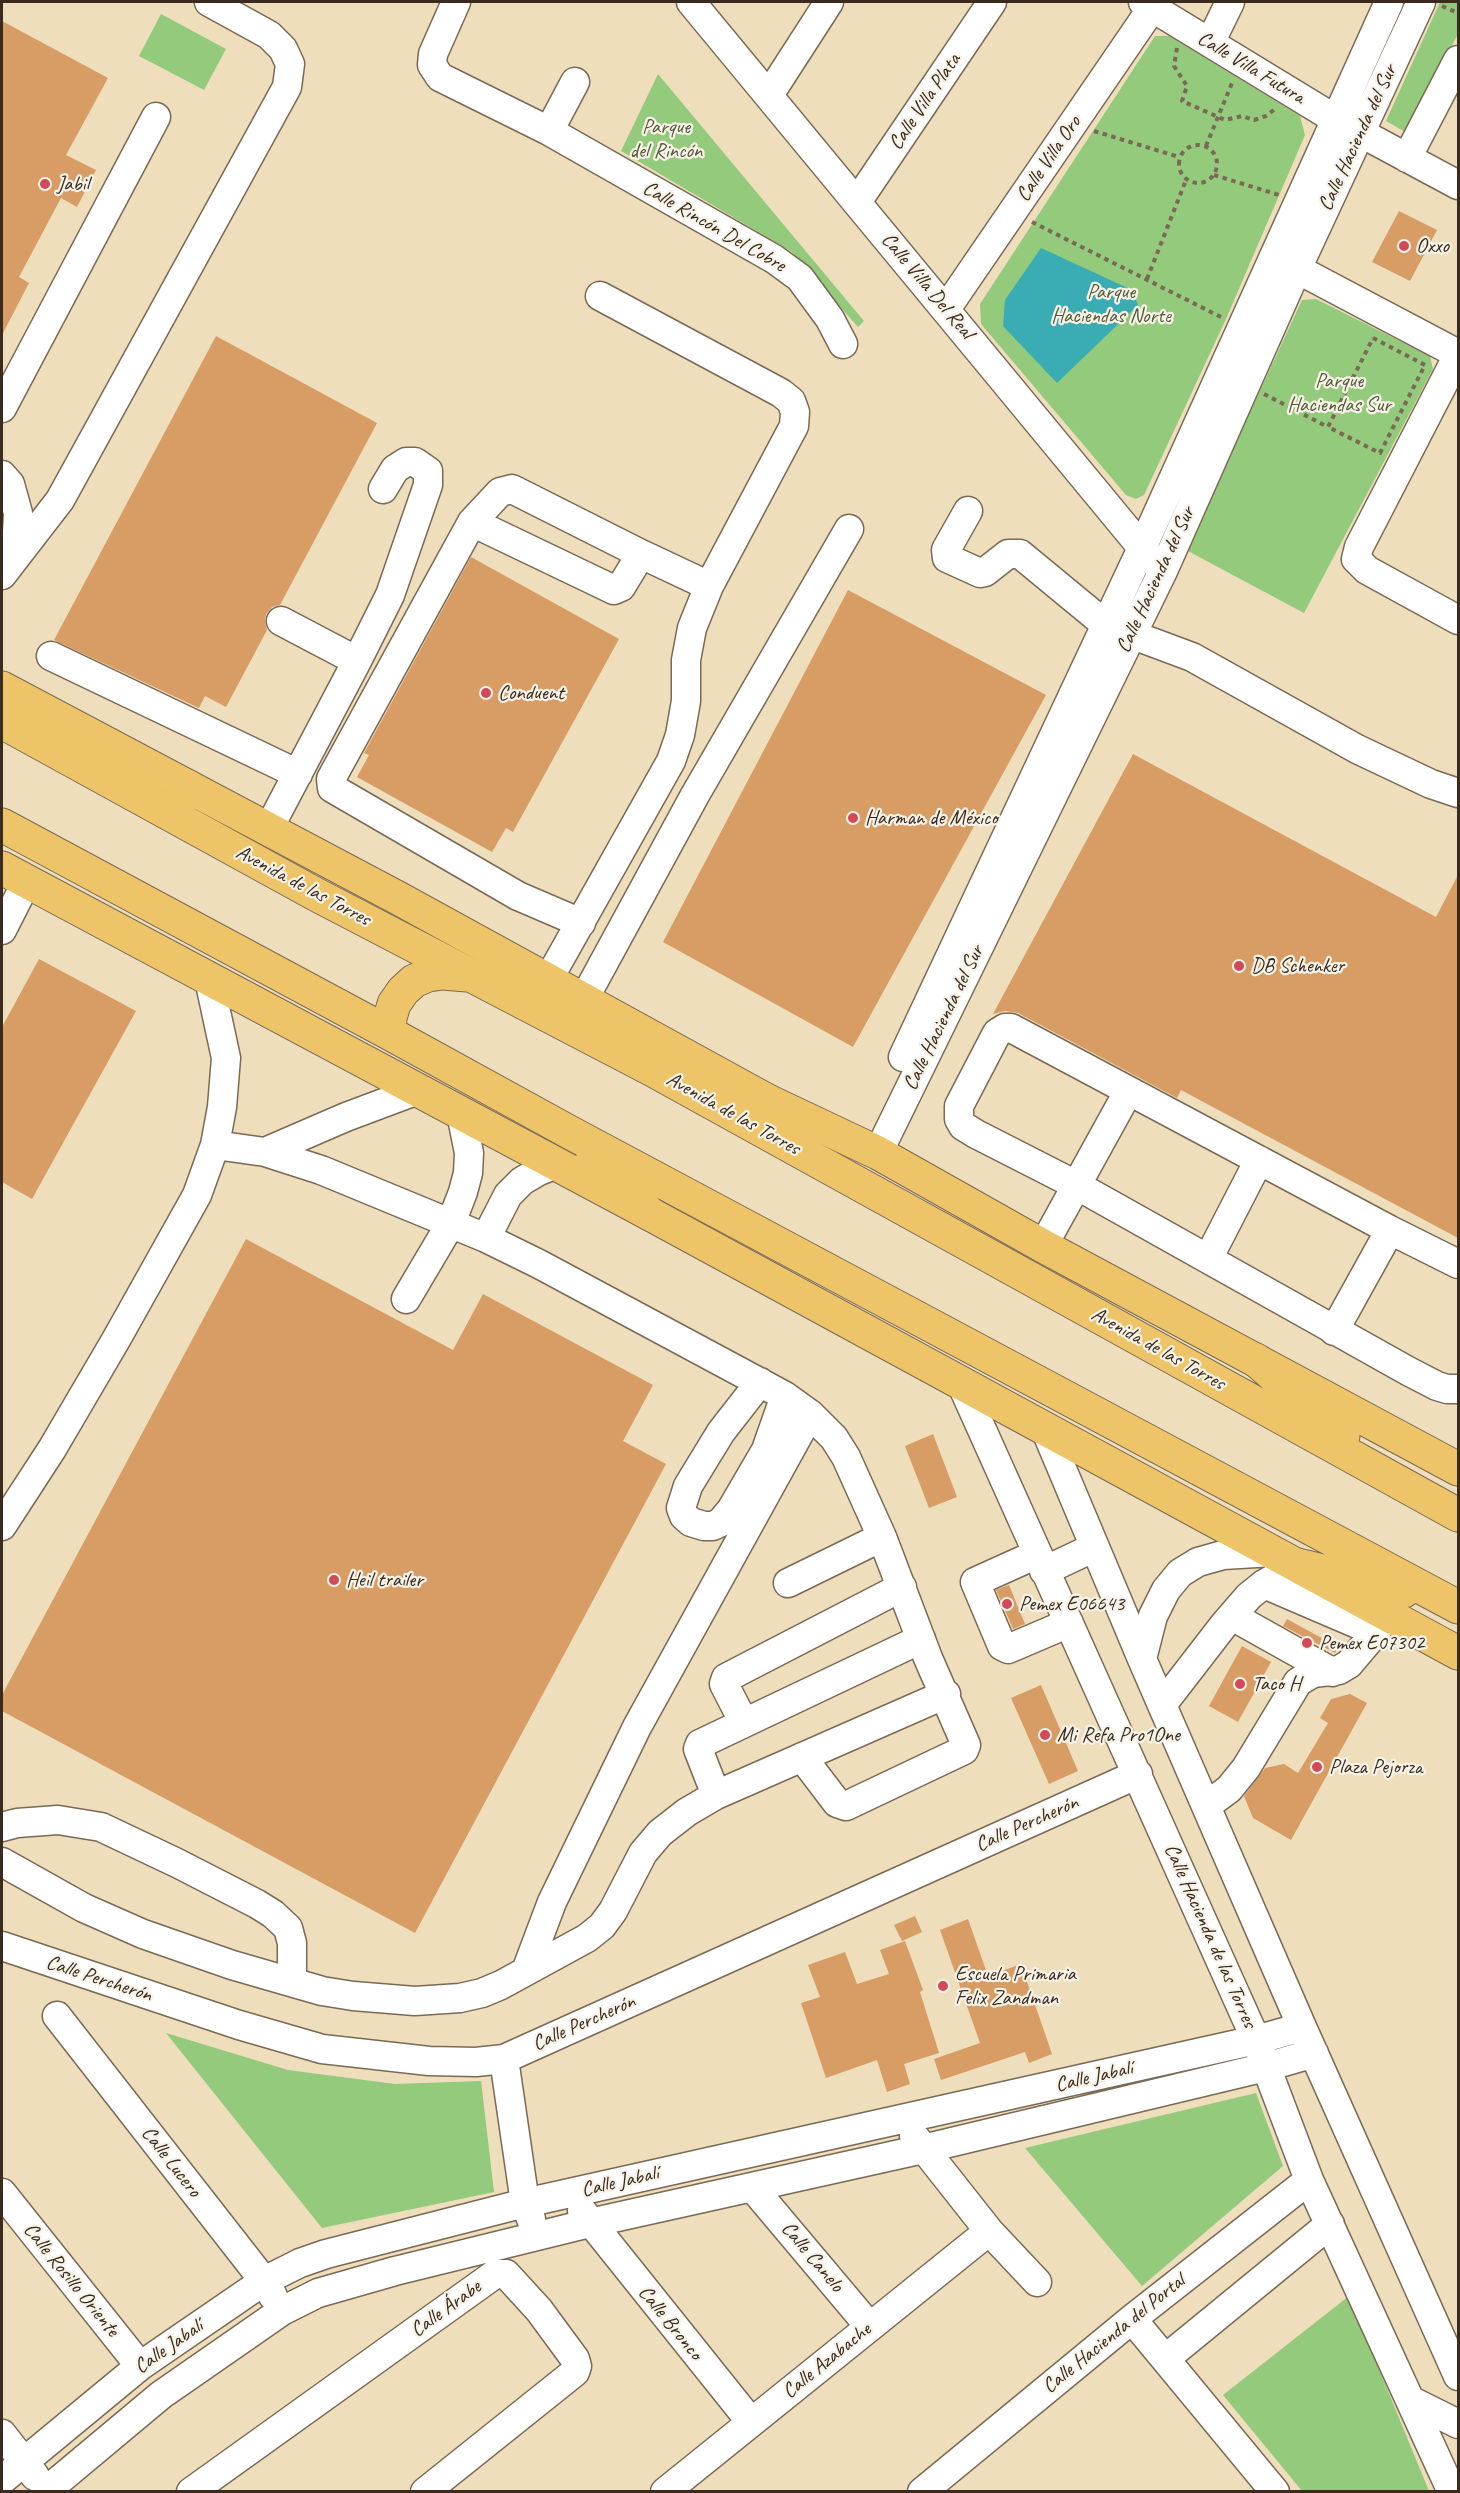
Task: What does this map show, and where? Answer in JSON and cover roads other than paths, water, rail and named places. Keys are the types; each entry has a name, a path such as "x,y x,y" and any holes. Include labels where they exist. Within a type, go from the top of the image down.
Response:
{"main road":[{"name":"Avenida de las Torres","path":"2,688 268,828 768,1101 870,1149 1043,1246 1458,1469"},
{"name":"Avenida de las Torres","path":"2,723 651,1069 1458,1515"},
{"path":"173,816 187,786"},
{"path":"2,825 571,1133 1454,1604"},
{"path":"14,875 558,1164 1046,1431 1286,1558 1382,1623 1458,1653"},
{"path":"389,1033 394,1004 414,981 428,975 442,973 472,975"},
{"path":"651,1069 768,1101"},
{"path":"571,1133 650,1214"},
{"path":"1256,1360 1389,1477"},
{"path":"1286,1558 1454,1604"}],"street":[{"path":"3,573 60,500 287,87 290,64 283,49 269,35 209,2"},
{"name":"Calle Rincón Del Cobre","path":"456,2 433,54 432,65 435,73 549,131 774,259 800,278 830,319 843,344"},
{"name":"Calle Villa Del Real","path":"691,2 1162,571"},
{"path":"770,95 829,2"},
{"name":"Calle Villa Plata","path":"858,202 992,2"},
{"path":"1210,43 1230,2"},
{"name":"Calle Hacienda del Sur","path":"870,1149 1118,630 1142,548 1241,326 1283,199 1335,119 1389,2"},
{"name":"Calle Hacienda del Sur","path":"1118,630 1162,571 1297,268 1421,2"},
{"name":"Calle Villa Futura","path":"1147,5 1335,119 1458,185"},
{"name":"Calle Villa Oro","path":"946,309 1028,220 1147,5"},
{"path":"1407,158 1458,60"},
{"path":"549,131 575,82"},
{"path":"2,408 156,117"},
{"path":"1297,268 1458,354 1359,547 1356,559 1367,570 1458,620"},
{"path":"548,980 671,762 680,735 686,701 686,660 692,628 709,586 794,426 795,412 791,401 781,393 600,296"},
{"path":"268,828 357,662 401,567 428,485 428,471 415,462 406,462 395,469 383,489"},
{"path":"2,475 10,484 18,513 17,532 3,573"},
{"path":"581,923 518,896 332,788 331,779 472,522 500,492 512,489 709,586"},
{"path":"968,511 946,550 947,558 980,573 985,572 1008,554 1020,554 1118,630 1192,657 1357,749 1431,784 1458,793"},
{"path":"472,522 614,590 621,587 641,554"},
{"path":"584,999 695,795 849,529"},
{"path":"281,621 357,662"},
{"path":"51,656 298,774"},
{"path":"2,929 14,875"},
{"path":"2,1526 52,1449 117,1338 196,1195 215,1145 222,1107 226,1058 209,979"},
{"path":"1458,1263 1390,1230 1128,1092 1018,1031 1005,1028 997,1033 959,1106 959,1119 963,1126 976,1134 1076,1185 1334,1331 1437,1386 1458,1389"},
{"path":"265,1152 346,1117 418,1090"},
{"path":"1043,1246 1128,1092"},
{"path":"406,1299 451,1223 468,1173 469,1153 461,1113"},
{"path":"215,1145 265,1152 321,1170 486,1238 615,1303 785,1395 810,1414 834,1438 846,1457 882,1537 921,1640 966,1745 964,1750 846,1806 837,1803 802,1757"},
{"path":"1208,1258 1259,1160"},
{"path":"486,1238 508,1195 522,1181 558,1164"},
{"path":"1334,1331 1390,1230"},
{"path":"760,1382 721,1432 688,1486 681,1508 684,1516 691,1521 704,1526 713,1526 721,1522 731,1510 766,1450 785,1395"},
{"name":"Calle Hacienda de las Torres","path":"961,1383 1256,2040 1309,2180 1412,2401 1446,2455 1452,2492"},
{"path":"526,1971 552,1902 637,1727 810,1414"},
{"path":"1046,1431 1302,2027 1458,2376"},
{"path":"788,1583 882,1537"},
{"path":"1068,1623 1008,1649 1002,1646 975,1582 1095,1547"},
{"path":"1142,1659 1153,1616 1166,1590 1180,1573 1198,1562 1223,1555 1286,1558"},
{"path":"1162,1705 1232,1616 1286,1558"},
{"path":"1206,1806 1229,1789 1246,1768 1298,1682 1313,1673 1332,1671 1349,1664 1382,1623 1264,1584"},
{"path":"744,1723 724,1684 726,1678 902,1587"},
{"path":"1232,1616 1332,1671"},
{"path":"716,1795 698,1749 700,1744 921,1640"},
{"path":"2,1862 84,1908 143,1934 232,1965 321,1991 373,1999 415,2001 448,1999 482,1993 587,1938 602,1926 613,1911 643,1853 660,1833 687,1812 716,1795 946,1694"},
{"name":"Calle Percherón","path":"2,1946 239,2025 322,2049 429,2061 476,2062 504,2059 1138,1774"},
{"path":"2,1827 18,1823 58,1820 101,1827 257,1904 273,1914 288,1928 292,1943 292,1982"},
{"name":"Calle Lucero","path":"57,2016 264,2280 282,2311"},
{"name":"Calle Jabalí","path":"2,2480 140,2366 264,2280 326,2254 525,2203 1256,2040 1302,2027"},
{"name":"Calle Jabalí","path":"46,2491 161,2395 302,2299 348,2284 590,2223 923,2149 1266,2067 1314,2053"},
{"path":"504,2059 525,2203 537,2236"},
{"path":"902,2119 923,2149 989,2231 1037,2282"},
{"name":"Calle Hacienda del Portal","path":"922,2492 1132,2319 1309,2180"},
{"name":"Calle Canelo","path":"753,2188 870,2327"},
{"name":"Calle Rosillo Oriente","path":"2,2193 140,2366"},
{"name":"Calle Bronco","path":"569,2193 590,2223 751,2422"},
{"path":"1165,2359 1330,2224"},
{"name":"Calle Azabache","path":"665,2492 989,2231"},
{"name":"Calle Árabe","path":"191,2492 495,2274 506,2274 539,2310 575,2359 577,2366 575,2372 425,2492"},
{"path":"1132,2319 1275,2492"},
{"path":"1412,2401 1458,2424"},
{"path":"2,2434 46,2491"}],"water":[{"path":"1041,248 1132,290 1138,305 1057,383 1003,326 1005,300"}],"place":[{"name":"Jabil","path":"45,184"},
{"name":"Oxxo","path":"1404,246"},
{"name":"Conduent","path":"486,693"},
{"name":"Harman de México","path":"853,818"},
{"name":"DB Schenker","path":"1239,966"},
{"name":"Heil trailer","path":"334,1580"},
{"name":"Pemex E06643","path":"1007,1604"},
{"name":"Pemex E07302","path":"1307,1643"},
{"name":"Taco H","path":"1240,1684"},
{"name":"Mi Refa Pro1One","path":"1045,1735"},
{"name":"Plaza Pejorza","path":"1317,1767"},
{"name":"Escuela Primaria Felix Zandman","path":"943,1986"}],"park label":[{"name":"Parque del Rincón","path":"666,139"},
{"name":"Parque Haciendas Norte","path":"1111,304"},
{"name":"Parque Haciendas Sur","path":"1339,393"}]}
